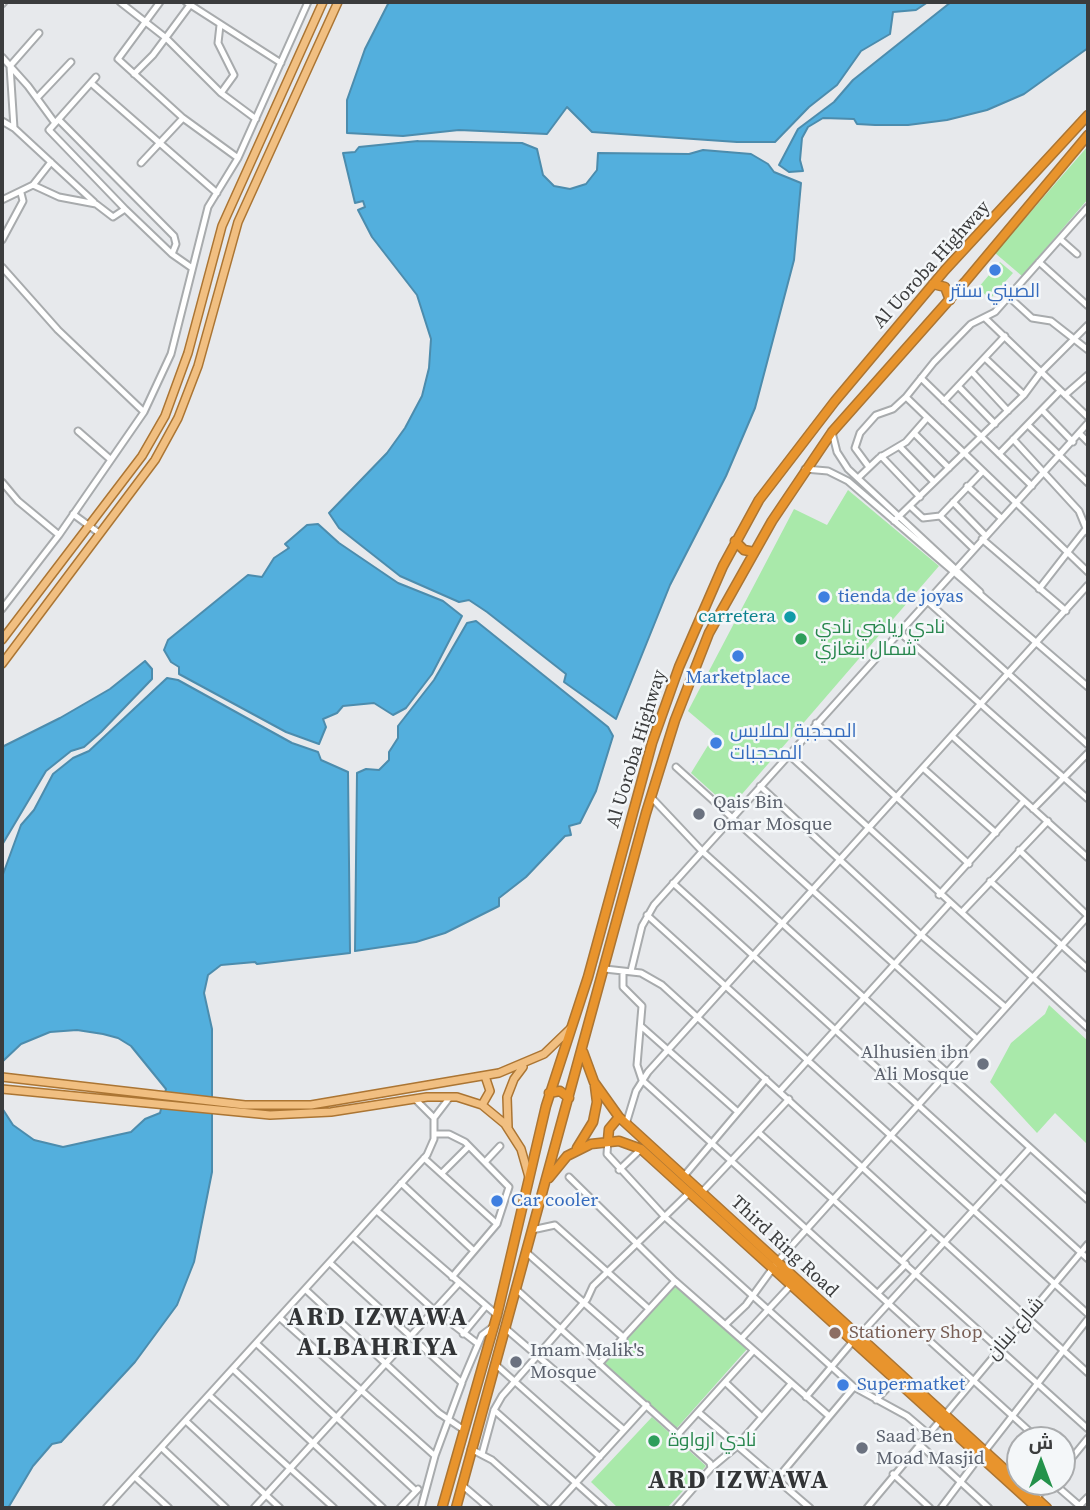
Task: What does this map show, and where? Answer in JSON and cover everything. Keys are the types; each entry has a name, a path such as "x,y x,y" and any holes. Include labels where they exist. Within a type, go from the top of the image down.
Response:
{"highway":[{"name":"Al Uoroba Highway","path":"442,1508 497,1315 550,1093 572,1026 658,724 679,667 735,541 767,489 801,444 933,284 1088,114"},
{"name":"Al Uoroba Highway","path":"456,1508 646,813 700,655 720,611 805,469 832,432 950,300 1088,135"},
{"path":"933,284 944,286 950,300"},
{"path":"735,541 741,549 754,552"},
{"name":"Third Ring Road","path":"583,1050 594,1082 619,1117 942,1416 1037,1508"},
{"path":"544,1186 558,1165 575,1150 593,1122 597,1102 594,1082"},
{"path":"550,1093 560,1091 569,1098"},
{"path":"575,1150 608,1140 609,1129 619,1117"},
{"name":"Third Ring Road","path":"608,1140 625,1142 640,1149 775,1264 792,1284 856,1339 896,1379 942,1416"},
{"name":"Third Ring Road","path":"982,1454 1047,1508"}],"main road":[{"path":"2,640 142,456 165,416 185,363 222,226 323,2"},
{"path":"2,664 155,460 183,408 198,366 238,222 338,2"},
{"path":"304,45 315,51"},
{"path":"288,83 299,88"},
{"path":"509,1129 507,1097 514,1079 527,1064 552,1048 572,1026"},
{"path":"2,1077 229,1103 278,1106 329,1103 485,1076 527,1064"},
{"path":"482,1105 490,1091 485,1076"},
{"path":"2,1089 228,1112 300,1115 415,1099 451,1097 482,1105 509,1129 524,1156 530,1185"}],"street":[{"path":"120,2 166,38 221,93 257,120"},
{"path":"160,2 118,57 183,118 238,158"},
{"path":"2,609 59,535 144,412 171,354 204,218 257,120 308,2"},
{"path":"134,74 166,38 188,3 281,63"},
{"path":"220,25 218,43 234,75 221,93"},
{"path":"14,128 10,66 38,33"},
{"path":"2,57 57,122 174,236 176,244 172,254"},
{"path":"37,98 71,62"},
{"path":"96,77 49,131 125,209 172,254 192,268"},
{"path":"91,83 217,193"},
{"path":"141,163 183,118"},
{"path":"2,121 14,128 113,217 125,209"},
{"path":"2,200 33,185 51,162"},
{"path":"33,185 59,197 96,204"},
{"path":"2,240 23,201 21,193"},
{"path":"869,467 856,452 858,435 876,415 892,409 906,397 971,324 985,318 1009,297 1088,207"},
{"path":"1060,239 1077,254"},
{"path":"1039,262 1088,306"},
{"path":"2,267 58,330 144,412"},
{"path":"1009,297 1032,318 1051,321 1088,350"},
{"path":"985,318 1088,417"},
{"path":"897,519 1024,395 1041,372 1088,325"},
{"path":"944,401 1005,336"},
{"path":"985,358 1024,395"},
{"path":"972,372 1008,411"},
{"path":"999,454 1042,410 1088,375"},
{"path":"921,378 1032,486"},
{"path":"958,386 995,424"},
{"path":"906,397 1088,572"},
{"path":"1042,410 1073,442"},
{"path":"858,478 881,456 900,447 927,418"},
{"path":"631,971 647,915 673,883 953,569 1088,423"},
{"path":"1028,425 1088,483"},
{"path":"78,431 110,459"},
{"path":"832,432 841,458 858,478 939,560 953,569"},
{"path":"914,433 949,468"},
{"path":"1080,434 1088,442"},
{"path":"1013,439 1082,515 1087,531 1039,589"},
{"path":"900,447 934,482"},
{"path":"881,456 920,497"},
{"path":"805,469 822,469 843,477 897,519 1087,687"},
{"path":"910,506 923,517 940,516 983,471"},
{"path":"2,482 18,501 59,535"},
{"path":"967,486 1001,518"},
{"path":"953,502 984,537 1066,611"},
{"path":"73,514 99,533"},
{"path":"940,516 973,548"},
{"path":"939,560 943,581"},
{"path":"626,1124 642,1080 668,1049 1088,585"},
{"path":"926,600 1088,745"},
{"path":"898,631 1088,799"},
{"path":"816,723 968,864"},
{"path":"953,736 1088,858"},
{"path":"1033,809 1088,752"},
{"path":"788,754 939,895 1033,976 1088,1028"},
{"path":"676,767 977,1039"},
{"path":"923,768 996,833"},
{"path":"760,786 921,935 1005,1007"},
{"path":"651,797 702,851 1088,1200"},
{"path":"939,895 1024,801"},
{"path":"646,813 664,813"},
{"path":"961,912 1048,821"},
{"path":"725,1325 746,1306 751,1294 775,1264 1088,916 1019,849"},
{"path":"990,881 1088,969"},
{"path":"673,883 1088,1259"},
{"path":"780,1091 896,966 949,904"},
{"path":"647,915 973,1212 1055,1283 1088,1316 941,1508"},
{"path":"604,969 631,971 654,979 1088,1373"},
{"path":"622,971 623,987 641,1002 642,1027 637,1065 642,1080 1024,1426"},
{"path":"642,1027 738,1112"},
{"path":"684,1176 766,1079"},
{"path":"434,1118 451,1097"},
{"path":"106,1508 187,1422 424,1158 435,1134 434,1118 415,1099"},
{"path":"702,1192 789,1099"},
{"path":"758,1132 1088,1429"},
{"path":"435,1134 449,1134 469,1146 509,1187 498,1224 452,1277"},
{"path":"608,1140 607,1154 666,1217 854,1387 907,1416 927,1433"},
{"path":"442,1173 469,1146"},
{"path":"486,1161 500,1146"},
{"path":"806,1397 1030,1148"},
{"path":"620,1170 640,1149"},
{"path":"424,1158 498,1224"},
{"path":"569,1177 676,1281 829,1416"},
{"path":"401,1184 474,1251"},
{"path":"482,1454 494,1410 514,1381 584,1302 593,1286 638,1245 690,1191"},
{"path":"377,1211 497,1315"},
{"path":"532,1230 555,1225 649,1309"},
{"path":"878,1293 931,1230"},
{"path":"353,1237 434,1310 478,1343"},
{"name":"شارع لبنان","path":"867,1508 918,1443 1088,1244"},
{"path":"526,1252 624,1338"},
{"path":"330,1263 462,1383"},
{"path":"599,1364 676,1281"},
{"path":"254,1508 459,1283"},
{"path":"741,1339 792,1284"},
{"path":"516,1289 679,1433 711,1468"},
{"path":"306,1290 447,1420 464,1430"},
{"path":"463,1334 486,1306"},
{"path":"280,1318 435,1456"},
{"path":"421,1508 447,1420 478,1343 487,1329 494,1326"},
{"path":"505,1328 624,1430"},
{"path":"257,1344 416,1490"},
{"path":"679,1433 754,1350"},
{"path":"495,1364 600,1457"},
{"path":"234,1370 383,1508"},
{"path":"876,1400 896,1379"},
{"path":"725,1382 762,1417"},
{"path":"676,1508 711,1468 736,1447 791,1384"},
{"path":"776,1480 854,1387"},
{"path":"209,1396 334,1508"},
{"path":"553,1508 647,1405"},
{"path":"494,1410 604,1508"},
{"path":"698,1412 810,1508"},
{"path":"187,1422 280,1508"},
{"path":"1076,1452 1088,1438"},
{"path":"918,1443 989,1508"},
{"path":"163,1448 226,1508"},
{"path":"471,1449 482,1454 546,1508"},
{"path":"893,1474 930,1508"},
{"path":"135,1477 169,1508"},
{"path":"462,1485 489,1508"},
{"path":"400,1508 416,1490 425,1489"},
{"path":"1080,1507 1088,1497"},
{"path":"111,1503 117,1508"}],"green space":[{"path":"1088,146 1088,199 1022,276 995,253"},
{"path":"1000,262 1013,273 990,299 978,288"},
{"name":"نادي رياضي نادي شمال بنغازي","path":"848,490 939,566 730,808 691,773 715,734 688,711 794,509 827,525"},
{"path":"1049,1005 1088,1041 1088,1145 1055,1113 1037,1133 990,1082 1011,1043 1045,1014"},
{"path":"676,1285 748,1348 676,1429 602,1364"},
{"name":"نادي ازواوة","path":"652,1417 706,1466 667,1508 618,1508 591,1482"}],"water":[{"path":"389,2 928,2 916,10 893,12 890,34 861,51 837,85 809,107 775,142 737,142 592,132 567,107 547,134 459,130 403,136 347,133 347,100 365,49"},
{"path":"951,2 1088,2 1088,48 1024,94 987,110 947,120 908,125 857,124 854,119 823,118 808,127 802,138 800,160 803,171 789,172 779,165 798,129 834,102 853,80"},
{"path":"418,141 522,143 537,149 543,175 554,186 570,189 586,184 597,170 598,153 689,154 703,150 751,154 768,164 774,172 801,183 794,260 755,408 726,476 670,585 616,719 564,682 566,674 487,612 469,600 459,602 400,576 339,528 329,513 387,453 405,428 422,396 429,368 431,339 417,295 372,237 358,210 365,207 363,201 355,203 343,153 355,152 359,147"},
{"path":"318,524 339,543 398,583 443,601 462,616 432,674 406,708 393,715 374,703 343,706 337,713 323,719 326,727 319,744 286,732 179,674 179,667 171,662 164,650 168,640 248,575 262,577 274,558 289,548 285,544 307,525"},
{"path":"476,621 608,727 613,736 596,791 580,823 569,826 571,835 565,836 526,877 499,898 499,906 445,933 416,942 355,951 357,773 366,769 379,770 389,760 389,752 398,738 398,726 434,680 467,623"},
{"path":"145,661 152,669 152,679 84,747 71,751 46,771 2,845 2,747 110,689"},
{"path":"167,678 178,680 292,743 318,752 321,760 348,772 350,953 257,964 221,965 208,975 204,993 212,1029 212,1172 194,1262 177,1305 135,1362 61,1442 52,1444 33,1466 8,1508 2,1508 2,1108 13,1125 34,1140 63,1147 131,1132 145,1119 160,1113 166,1089 131,1046 118,1038 103,1034 77,1030 50,1032 21,1044 2,1062 2,877 21,825 34,810 53,774 73,758 89,751"}],"place":[{"name":"الصيني سنتر","path":"995,270"},
{"name":"tienda de joyas","path":"824,597"},
{"name":"carretera","path":"790,617"},
{"name":"نادي رياضي نادي شمال بنغازي","path":"801,639"},
{"name":"Marketplace","path":"738,656"},
{"name":"المحجبة لملابس المحجبات","path":"716,743"},
{"name":"Qais Bin Omar Mosque","path":"699,814"},
{"name":"Alhusien ibn Ali Mosque","path":"983,1064"},
{"name":"Car cooler","path":"497,1201"},
{"name":"Stationery Shop","path":"835,1333"},
{"name":"Imam Malik's Mosque","path":"516,1362"},
{"name":"Supermatket","path":"843,1385"},
{"name":"نادي ازواوة","path":"654,1441"},
{"name":"Saad Ben Moad Masjid","path":"862,1448"}],"district":[{"name":"ARD IZWAWA ALBAHRIYA","path":"378,1333"},
{"name":"ARD IZWAWA","path":"739,1481"}]}
